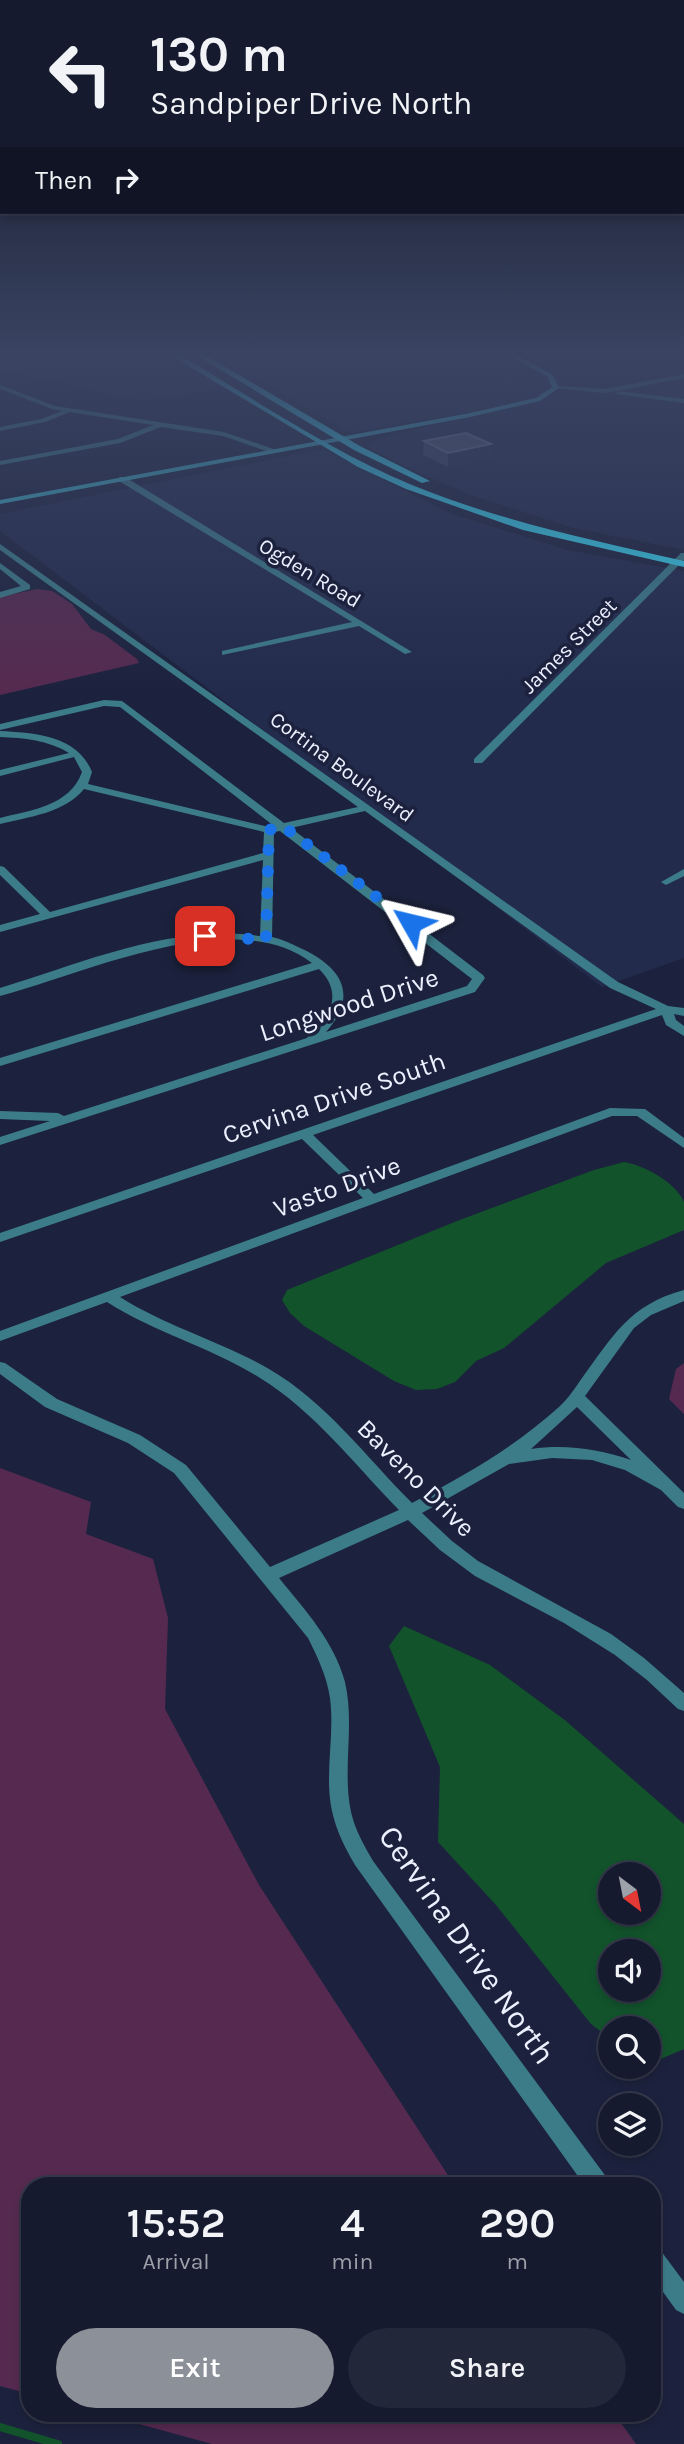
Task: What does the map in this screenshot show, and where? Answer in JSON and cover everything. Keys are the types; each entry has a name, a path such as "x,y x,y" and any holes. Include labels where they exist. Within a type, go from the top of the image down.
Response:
{"main road":[{"path":"366,466 463,507 562,538 682,559"},
{"path":"396,466 426,481 517,513 682,559"},
{"path":"463,507 517,513"}],"street":[{"path":"0,508 200,466"},
{"path":"0,502 206,466"},
{"name":"Ogden Road","path":"126,481 408,652"},
{"name":"Cortina Boulevard","path":"0,546 614,985 667,1010 684,1012"},
{"name":"James Street","path":"478,761 682,559"},
{"path":"0,565 27,587 0,595"},
{"path":"225,653 359,623"},
{"name":"Longwood Drive","path":"0,727 104,703 119,703 286,825 479,978 471,989 0,1141"},
{"path":"0,734 43,739 75,754 87,768 83,786 57,804 0,821"},
{"path":"0,773 75,754"},
{"path":"83,786 269,830 366,808"},
{"path":"286,825 355,800"},
{"path":"266,940 269,830"},
{"path":"0,929 269,855"},
{"path":"1,872 48,916"},
{"path":"666,882 684,872"},
{"path":"0,992 182,939 219,936 266,940 296,949 321,964 337,985 337,1006 322,1030 300,1045"},
{"path":"0,1062 321,964"},
{"name":"Cervina Drive South","path":"0,1238 684,1004"},
{"name":"Cortina Boulevard","path":"667,1010 670,1023 684,1032"},
{"name":"Vasto Drive","path":"0,1336 620,1110 649,1116 684,1144"},
{"path":"0,1115 33,1118 85,1114"},
{"path":"304,1134 373,1200"},
{"path":"0,1367 51,1403 134,1439 180,1469 269,1575 410,1512 491,1468 543,1431 577,1398 629,1325 646,1312 684,1296"},
{"name":"Baveno Drive","path":"109,1297 146,1321 233,1356 282,1384 320,1416 437,1540 485,1574 608,1639 663,1682 684,1704"},
{"path":"577,1398 684,1503"},
{"path":"491,1468 537,1453 575,1453 626,1464 666,1486"},
{"name":"Cervina Drive North","path":"269,1575 314,1634 334,1673 342,1710 340,1804 354,1846 366,1867 592,2177"},
{"path":"661,2270 684,2302"}],"shaded area":[{"path":"238,466 357,466 452,514 568,550 684,571 684,958 602,987 0,531 0,514"},
{"path":"684,466 684,550 573,528 470,495 405,467"},
{"path":"37,589 52,591 72,604 91,629 105,635 139,663 0,695 0,597"},
{"path":"624,1162 649,1171 674,1188 684,1202 684,1230 606,1263 504,1348 476,1361 455,1382 437,1389 416,1390 394,1381 304,1326 290,1313 282,1300 287,1290 457,1221 594,1170"},
{"path":"684,1363 684,1414 669,1399 676,1369"},
{"path":"0,1468 91,1502 86,1534 153,1559 168,1618 165,1709 259,1885 449,2177 21,2177 21,2392 0,2386"},
{"path":"404,1626 490,1665 566,1721 684,1824 684,2049 661,2059 661,2016 598,2016 598,2029 591,2024 496,1905 438,1842 440,1767 389,1646"},
{"path":"132,2422 620,2422 636,2444 212,2444"}],"waterway":[{"path":"0,2427 58,2444"}],"route":[{"path":"205,936 266,940 269,830 283,826 411,923"}]}
